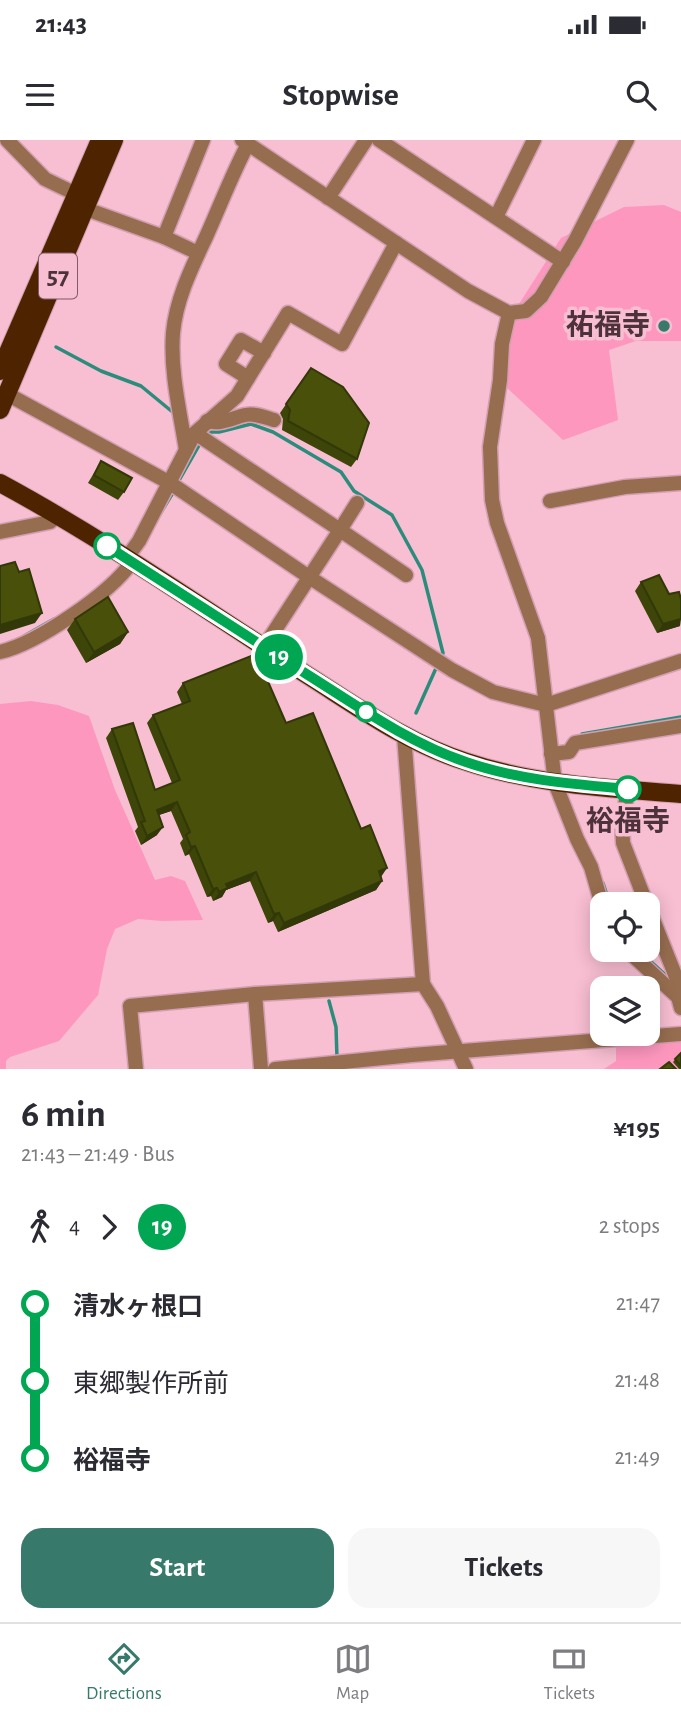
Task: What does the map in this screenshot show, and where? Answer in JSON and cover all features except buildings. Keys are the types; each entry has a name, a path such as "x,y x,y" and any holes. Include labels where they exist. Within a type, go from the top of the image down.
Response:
{"main road":[{"name":"57","path":"4,402 81,201 100,140"},
{"name":"57","path":"0,371 81,201 114,140"},
{"path":"0,483 58,514 404,735 466,762 555,783 681,794"}],"street":[{"path":"163,237 203,140"},
{"path":"328,198 366,140"},
{"path":"379,140 563,262"},
{"path":"186,450 176,381 173,335 179,303 245,142 468,291 509,313 526,311 541,297 563,262 627,140"},
{"path":"11,142 44,179 81,201 198,253"},
{"path":"496,217 528,142"},
{"path":"0,652 10,650 92,602 125,572 195,433 237,396 288,313 342,344 396,243"},
{"path":"509,313 502,344 500,380 490,447 492,500 497,523 538,638 555,783 591,867 598,892"},
{"path":"248,378 226,365 241,340 264,353"},
{"path":"4,402 170,483 452,670 494,692 546,705 681,662"},
{"path":"206,421 215,424 247,415 274,420"},
{"path":"195,433 406,575"},
{"path":"550,501 625,487 681,483"},
{"path":"264,647 357,503"},
{"path":"0,532 50,522 58,514"},
{"path":"551,754 569,752 575,743 681,726"},
{"path":"404,735 423,984 466,1069"},
{"path":"628,789 622,824 623,843 642,892"},
{"path":"660,938 678,982 679,1002"},
{"path":"639,962 679,1002"},
{"path":"136,1069 131,1006 255,994 423,984"},
{"path":"255,994 261,1069"},
{"path":"275,1069 681,1034"}],"shaded area":[{"path":"664,205 681,212 681,341 636,341 609,350 618,420 563,440 505,386 504,359 512,315 561,238 624,207"},
{"path":"31,701 58,705 89,716 115,790 155,880 171,876 185,881 203,920 138,919 115,929 107,949 98,995 59,1041 10,1057 6,1061 6,1069 0,1069 0,704"},
{"path":"681,1039 681,1069 604,1069 616,1061 616,1046 660,1046 660,1040"}],"waterway":[{"path":"56,347 101,371 141,386 175,414"},
{"path":"205,435 208,432 251,424 273,432 341,472 354,491 392,515 422,570 443,653 441,659"},
{"path":"177,484 201,442"},
{"path":"160,514 174,491"},
{"path":"24,636 54,619"},
{"path":"416,713 437,666"},
{"path":"582,734 681,717"},
{"path":"603,883 606,892"},
{"path":"651,962 670,979"},
{"path":"329,1001 336,1027 337,1058"}],"bus line":[{"name":"19","path":"107,546 347,700 404,735 435,750 466,762 555,783 628,789"}],"place":[{"name":"祐福寺","path":"664,326"},
{"name":"裕福寺","path":"628,789"}]}
